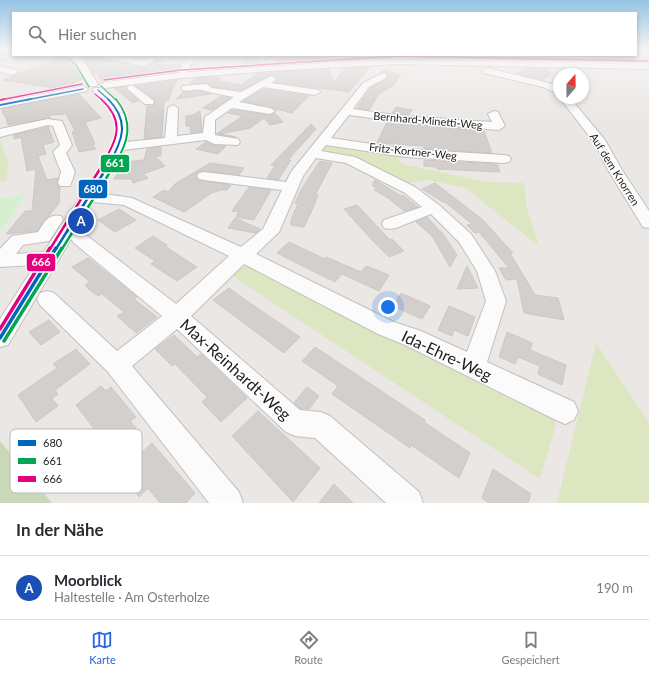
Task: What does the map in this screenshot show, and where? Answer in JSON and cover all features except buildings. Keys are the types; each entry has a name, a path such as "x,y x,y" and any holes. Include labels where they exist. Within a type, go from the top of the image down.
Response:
{"street":[{"path":"0,338 119,147 124,132 121,112 112,100 98,87 90,73"},
{"path":"266,73 267,77 288,88 316,92"},
{"path":"0,105 83,89 181,75 267,77 291,73"},
{"path":"497,73 546,85 553,88"},
{"name":"Max-Reinhardt-Weg","path":"116,365 177,316 270,232 296,175 366,85 383,76"},
{"path":"209,136 209,118 267,77"},
{"path":"288,88 297,81"},
{"path":"179,90 201,86 207,87 208,90 243,95"},
{"path":"135,90 149,96"},
{"path":"230,104 270,111"},
{"name":"Auf dem Knorren","path":"570,104 601,143 615,170 649,223"},
{"path":"171,141 173,108"},
{"name":"Bernhard-Minetti-Weg","path":"346,111 499,126 494,114"},
{"path":"0,133 48,122 58,123 66,145 61,154 68,172 65,183"},
{"path":"119,147 209,136 214,140 234,142"},
{"path":"318,147 368,168 410,190 433,208 465,238 486,271 496,301 473,366"},
{"name":"Fritz-Kortner-Weg","path":"318,147 504,159"},
{"path":"204,176 290,187"},
{"name":"Ida-Ehre-Weg","path":"89,196 127,201 243,255 386,328 413,338 565,411"},
{"path":"390,224 433,208"},
{"path":"0,261 18,240 43,237 55,220"},
{"name":"Max-Reinhardt-Weg","path":"80,239 177,316 295,423 321,425 408,503"},
{"path":"0,261 51,258"},
{"path":"47,299 116,365 228,503"}],"green space":[{"path":"0,139 8,163 7,180 0,182"},
{"path":"325,144 396,153 402,164 486,182 524,183 527,209 539,246 465,188 429,180 406,183 331,153 321,151"},
{"path":"24,194 15,212 0,231 0,199"},
{"path":"251,266 546,407 556,423 540,479 231,275 241,267"},
{"path":"596,343 649,423 649,503 557,503"},
{"path":"0,441 10,453 10,493 44,493 52,503 0,503"}],"transit line":[{"name":"661","path":"81,73 89,87"},
{"name":"666","path":"104,80 154,73"},
{"name":"666","path":"0,100 82,84"},
{"name":"661","path":"4,341 124,149 128,129 125,113 116,100 101,86"},
{"name":"680","path":"0,105 83,89"},
{"name":"680","path":"0,338 119,147 122,129 120,115 106,96 98,90"},
{"name":"666","path":"0,329 114,145 117,128 115,116 108,105 95,94"}],"place":[{"name":"Moorblick","path":"81,221"}]}
